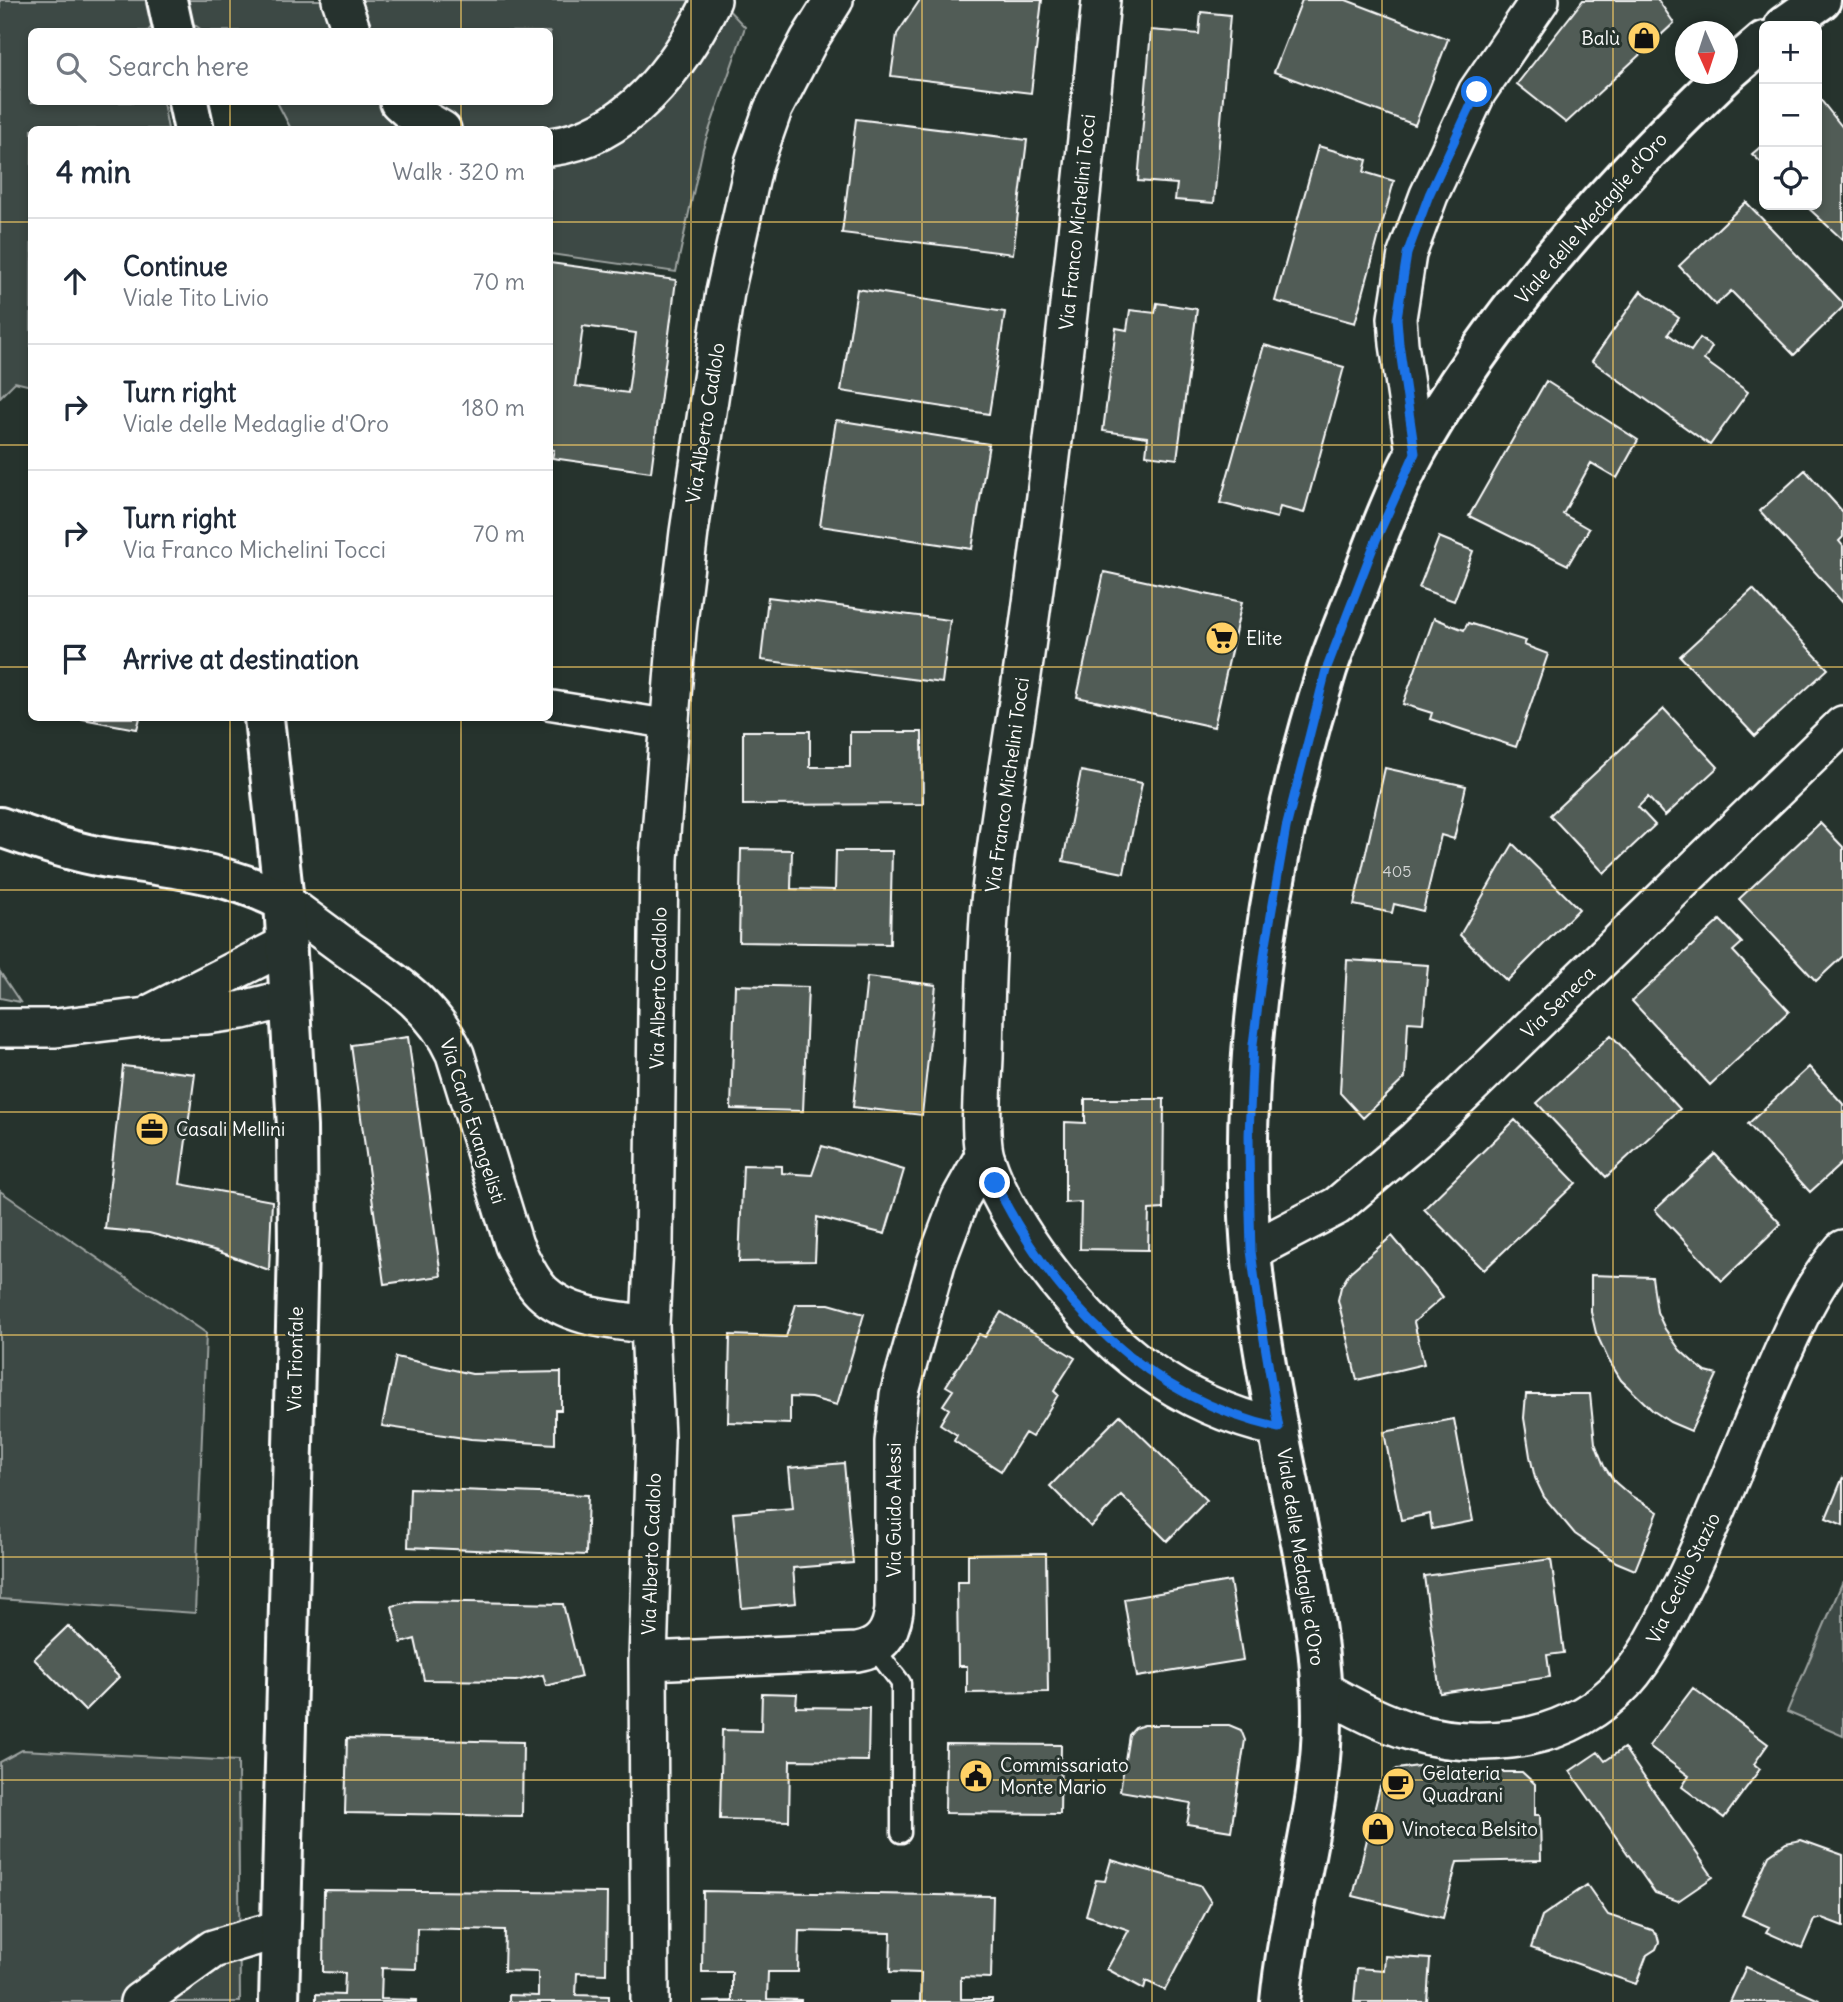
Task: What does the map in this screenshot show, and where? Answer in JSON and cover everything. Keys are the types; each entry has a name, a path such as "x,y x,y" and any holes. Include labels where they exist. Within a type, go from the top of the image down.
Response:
{"main road":[{"path":"167,0 173,28"},
{"path":"1791,21 1821,0"},
{"name":"Viale delle Medaglie d'Oro","path":"1738,63 1759,45"},
{"name":"Viale delle Medaglie d'Oro","path":"1280,2002 1289,1932 1318,1772 1322,1740 1321,1689 1312,1601 1279,1428 1251,1251 1249,1135 1253,1044 1267,936 1282,850 1308,735 1326,670 1376,540 1415,453 1463,376 1556,253 1662,137 1716,84"},
{"path":"189,105 193,126"},
{"name":"Via Trionfale","path":"264,721 284,902 297,1127 298,1247 279,2002"},
{"path":"0,827 74,850 196,871 255,889 284,902"}],"street":[{"path":"341,0 351,28"},
{"path":"553,147 573,144 597,135 621,119 646,96 679,57 712,0"},
{"name":"Via Alberto Cadlolo","path":"650,2002 648,1661 655,1438 650,1325 654,1244 659,859 668,724 691,519 725,292 746,195 762,134 773,109 802,51 834,0"},
{"name":"Via Franco Michelini Tocci","path":"1101,0 1077,239 1027,644 992,889 985,974 984,1156 1007,1208 1034,1251 1076,1306 1109,1340 1139,1365 1175,1388 1226,1412 1279,1428"},
{"path":"1415,453 1397,318 1407,254 1429,195 1477,92 1540,0"},
{"path":"402,105 435,126"},
{"path":"553,705 668,724"},
{"name":"Via Seneca","path":"1251,1251 1328,1212 1415,1140 1843,725"},
{"name":"Via Carlo Evangelisti","path":"284,902 381,971 424,1007 445,1032 455,1054 514,1245 541,1291 570,1309 650,1325"},
{"path":"146,1017 287,944"},
{"path":"0,1028 56,1028 146,1017 227,1012 290,998"},
{"name":"Via Guido Alessi","path":"874,1648 883,1640 889,1629 894,1610 894,1442 899,1395 936,1263 960,1199 984,1156"},
{"name":"Via Cecilio Stazio","path":"1321,1689 1369,1716 1411,1732 1448,1740 1476,1742 1528,1737 1560,1727 1586,1713 1616,1690 1639,1663 1663,1626 1802,1310 1822,1276 1843,1250"},
{"path":"648,1661 846,1653 874,1648"},
{"path":"139,2002 213,1949 280,1929"}],"lane":[{"path":"874,1648 901,1683 901,1833"}],"shaded area":[{"path":"0,0 719,0 745,27 703,148 676,272 553,254 553,126 289,126 279,105 553,105 553,28 199,28 169,6 151,28 28,28 28,105 164,105 167,126 28,126 28,385 15,382 0,397"},
{"path":"0,972 20,1002 0,998"},
{"path":"0,1191 206,1333 195,1613 0,1599"},
{"path":"1843,1581 1843,1736 1787,1712"},
{"path":"22,1750 238,1761 240,2002 0,2002 0,1762"}],"building":[{"path":"920,0 1042,0 1031,93 891,76 897,34"},
{"path":"1302,0 1346,0 1448,39 1415,125 1274,72"},
{"path":"1583,0 1658,0 1674,23 1566,123 1517,84"},
{"path":"1201,12 1230,15 1214,203 1175,200 1177,184 1138,181 1151,30 1199,34"},
{"path":"1822,102 1843,128 1843,240 1810,210 1822,210"},
{"path":"856,119 1027,140 1013,254 842,233"},
{"path":"1318,146 1367,160 1364,172 1394,181 1355,323 1275,301"},
{"path":"1759,148 1759,160 1752,154"},
{"path":"1746,202 1843,303 1843,307 1794,355 1731,291 1716,305 1679,266"},
{"path":"553,263 676,280 651,472 553,458","holes":["583,326 636,333 628,393 575,386"]},
{"path":"857,289 1005,312 989,414 841,391"},
{"path":"1641,291 1679,318 1668,334 1691,351 1700,338 1712,347 1704,360 1748,392 1710,445 1592,361"},
{"path":"1157,303 1197,309 1177,459 1146,455 1148,437 1103,431 1116,328 1127,330 1130,310 1155,313"},
{"path":"1264,345 1344,367 1304,513 1280,507 1277,518 1220,503"},
{"path":"1546,381 1638,440 1617,478 1591,463 1563,514 1589,529 1568,565 1469,516"},
{"path":"836,420 989,444 972,549 820,526"},
{"path":"1805,470 1843,512 1843,537 1839,541 1843,546 1843,603 1760,511"},
{"path":"1439,537 1473,551 1454,601 1419,588"},
{"path":"1104,572 1242,602 1214,727 1077,697"},
{"path":"1753,589 1828,669 1755,736 1680,656"},
{"path":"768,597 950,620 942,683 761,660"},
{"path":"1434,618 1464,630 1468,623 1526,641 1524,645 1548,654 1516,747 1430,719 1432,713 1403,704"},
{"path":"1664,709 1718,767 1665,816 1648,797 1638,807 1655,825 1604,873 1550,815"},
{"path":"93,721 139,721 137,729"},
{"path":"743,731 810,731 810,767 850,767 850,732 922,732 923,804 743,805"},
{"path":"1385,768 1466,786 1454,839 1441,835 1423,911 1394,904 1392,913 1354,905"},
{"path":"1081,771 1142,783 1124,873 1063,861"},
{"path":"1820,823 1843,847 1843,956 1816,981 1739,899"},
{"path":"1513,844 1579,909 1507,981 1460,935"},
{"path":"741,849 792,850 791,889 835,890 836,851 892,851 890,944 739,942"},
{"path":"1720,920 1742,943 1733,951 1789,1011 1710,1085 1632,1001"},
{"path":"1347,960 1428,965 1423,1023 1408,1022 1405,1078 1363,1118 1340,1093"},
{"path":"867,977 936,985 922,1115 853,1107"},
{"path":"735,985 808,987 803,1111 731,1109"},
{"path":"1611,1035 1680,1109 1606,1177 1537,1103"},
{"path":"408,1037 441,1276 384,1284 351,1045"},
{"name":"Casali Mellini","path":"123,1066 195,1074 180,1184 272,1201 269,1270 217,1251 149,1233 105,1229"},
{"path":"1809,1067 1843,1104 1843,1162 1810,1192 1748,1124"},
{"path":"1085,1099 1164,1099 1163,1209 1149,1210 1148,1250 1080,1249 1081,1202 1065,1203 1065,1122 1085,1123"},
{"path":"1515,1120 1576,1183 1484,1270 1424,1209"},
{"path":"822,1146 904,1170 885,1234 817,1217 815,1261 739,1262 743,1165 782,1166 782,1173 812,1175"},
{"path":"1715,1154 1781,1224 1722,1281 1655,1210"},
{"path":"1392,1236 1443,1297 1414,1322 1424,1364 1357,1380 1338,1300 1341,1287 1350,1272"},
{"path":"1591,1275 1652,1277 1657,1312 1665,1329 1680,1350 1693,1362 1706,1372 1717,1375 1691,1431 1652,1410 1621,1380 1596,1333 1591,1312"},
{"path":"796,1304 829,1304 864,1314 837,1405 811,1398 790,1397 790,1424 728,1422 730,1335 786,1337"},
{"path":"1001,1312 1075,1358 1054,1391 1058,1395 1032,1437 1025,1433 1001,1471 954,1441 957,1435 940,1424 949,1409 943,1405 953,1390 946,1386 979,1334 985,1337"},
{"path":"396,1357 472,1374 561,1372 561,1410 555,1410 555,1444 471,1439 382,1426"},
{"path":"1526,1394 1590,1394 1595,1443 1604,1466 1615,1482 1630,1495 1658,1512 1635,1570 1616,1562 1575,1534 1544,1497 1535,1478 1530,1456 1524,1418"},
{"path":"1120,1415 1207,1500 1167,1541 1121,1495 1091,1527 1050,1486"},
{"path":"1454,1419 1473,1521 1432,1529 1430,1514 1401,1520 1384,1432"},
{"path":"844,1463 853,1563 793,1568 796,1603 742,1608 733,1513 793,1508 789,1468"},
{"path":"1843,1477 1843,1525 1826,1518"},
{"path":"410,1488 588,1495 586,1555 408,1547"},
{"path":"1046,1553 1048,1692 967,1693 967,1666 958,1666 957,1582 968,1582 968,1554"},
{"path":"1551,1559 1564,1653 1547,1655 1550,1677 1440,1693 1424,1576"},
{"path":"1230,1581 1243,1660 1137,1677 1124,1599"},
{"path":"414,1601 563,1604 581,1677 546,1686 543,1675 516,1681 424,1680 415,1639 401,1643 392,1606"},
{"path":"68,1626 119,1677 85,1711 34,1659"},
{"path":"1693,1688 1768,1744 1754,1764 1760,1769 1724,1818 1682,1787 1689,1776 1649,1746"},
{"path":"762,1693 797,1694 796,1707 869,1708 868,1761 790,1760 789,1821 720,1819 722,1730 761,1731"},
{"path":"1144,1725 1229,1725 1241,1730 1245,1740 1231,1831 1187,1824 1191,1803 1120,1791 1129,1735 1135,1728"},
{"path":"347,1738 523,1742 522,1816 345,1813"},
{"path":"946,1744 1061,1745 1060,1814 945,1813"},
{"path":"1624,1748 1713,1877 1678,1901 1655,1893 1570,1771 1598,1752 1605,1761"},
{"path":"1425,1765 1483,1772 1522,1772 1535,1784 1535,1815 1540,1815 1541,1860 1457,1862 1443,1918 1353,1896 1380,1787 1397,1769"},
{"path":"1801,1840 1843,1855 1843,1926 1822,1918 1814,1920 1802,1948 1766,1932 1769,1927 1742,1915 1769,1855 1786,1843"},
{"path":"1111,1860 1200,1885 1211,1902 1165,1990 1146,1981 1144,1989 1107,1969 1129,1930 1086,1915 1096,1880 1105,1881"},
{"path":"1587,1885 1608,1915 1657,1934 1659,1942 1656,1949 1647,1955 1636,1984 1531,1948 1542,1916"},
{"path":"324,1890 607,1893 606,1974 577,1973 576,1995 609,1996 609,2002 509,2002 509,1995 538,1996 538,1972 504,1971 505,1930 417,1928 416,1969 382,1968 381,1999 416,2002 316,2002 316,1994 344,1995 345,1973 323,1972"},
{"path":"703,1891 993,1896 991,1978 961,1977 961,1999 992,1999 992,2002 920,2002 921,1973 890,1972 891,1933 799,1931 798,1972 768,1972 767,1999 801,2002 703,2002 732,2001 732,1972 702,1972"},
{"path":"1385,1956 1430,1959 1427,2002 1354,2002 1357,1968 1384,1970"},
{"path":"1746,1967 1819,2000 1730,2002"}],"place":[{"name":"Balù","path":"1644,38"},
{"name":"Elite","path":"1222,638"},
{"name":"Casali Mellini","path":"152,1129"},
{"name":"Commissariato Monte Mario","path":"976,1776"},
{"name":"Gelateria Quadrani","path":"1398,1784"},
{"name":"Vinoteca Belsito","path":"1378,1829"}],"route":[{"path":"995,1183 1034,1251 1076,1306 1109,1340 1139,1365 1192,1397 1226,1412 1279,1428 1251,1251 1249,1135 1253,1044 1265,950 1286,828 1326,670 1376,540 1415,453 1397,318 1407,254 1429,195 1477,92"}]}
